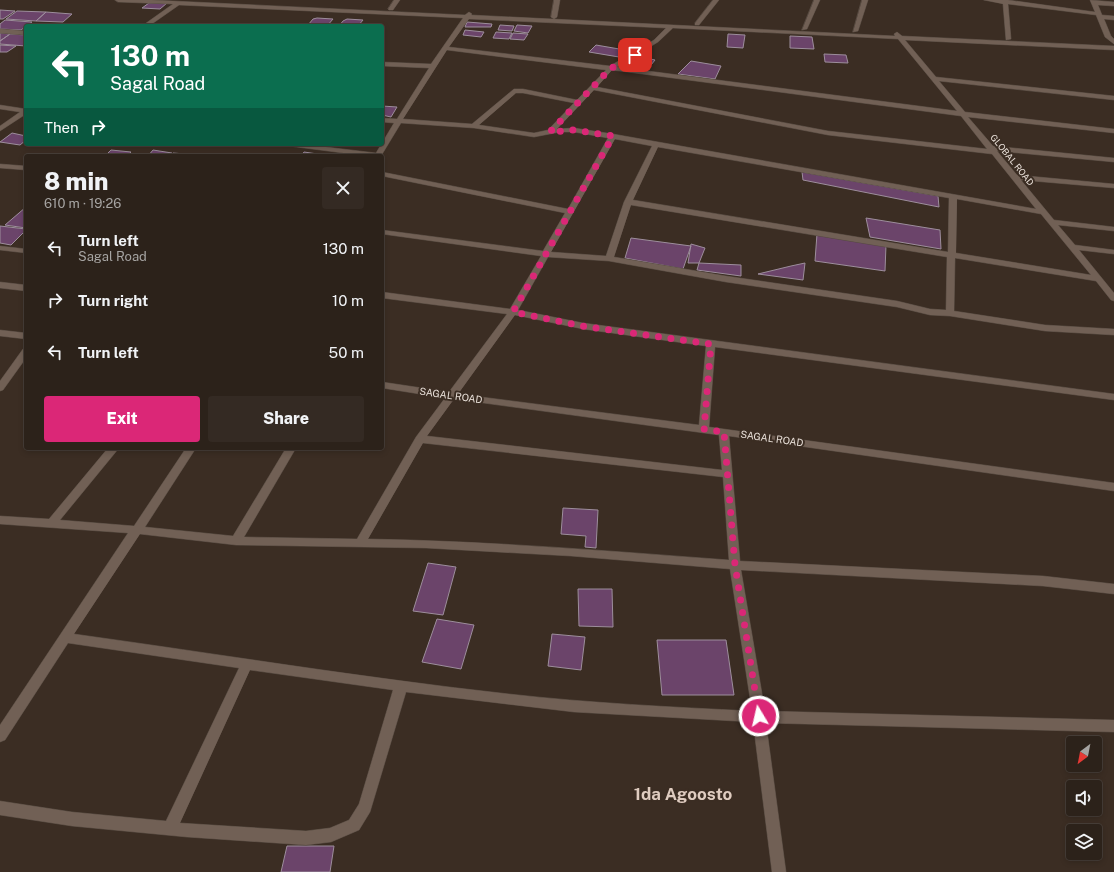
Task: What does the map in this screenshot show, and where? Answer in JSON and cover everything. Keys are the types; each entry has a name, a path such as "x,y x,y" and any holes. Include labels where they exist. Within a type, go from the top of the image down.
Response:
{"street":[{"path":"118,0 468,15 671,26 1114,43"},
{"path":"198,0 391,9 468,15 554,17 855,31 1114,48"},
{"path":"391,9 397,0"},
{"path":"554,17 557,0"},
{"path":"697,24 716,0"},
{"path":"804,29 817,0"},
{"path":"855,31 865,0"},
{"path":"987,0 1005,1 1114,18"},
{"path":"1005,1 1008,39"},
{"path":"1114,4 1094,2 1108,37 1114,43"},
{"path":"148,24 178,3"},
{"path":"384,146 400,122 433,66 468,15"},
{"path":"550,132 610,69 656,41 671,26"},
{"path":"0,31 24,33"},
{"name":"GLOBAL ROAD","path":"898,35 1114,298"},
{"path":"445,48 761,86 963,114 1114,130"},
{"path":"384,64 433,66"},
{"path":"934,78 1114,98"},
{"path":"593,88 669,100 738,116 860,138 1114,160"},
{"path":"474,126 514,91 523,91 579,102"},
{"path":"0,107 24,111"},
{"path":"0,129 24,112"},
{"path":"384,120 474,126 534,135 574,130 1043,212"},
{"path":"360,543 420,439 513,312 613,136"},
{"path":"609,259 628,202 656,144"},
{"path":"299,146 361,154"},
{"path":"0,166 24,168"},
{"path":"384,174 570,212"},
{"path":"1014,177 1114,186"},
{"path":"950,313 953,196"},
{"path":"628,202 951,254 1100,281 1114,285"},
{"path":"1051,222 1114,229"},
{"path":"384,232 545,254 609,259 726,279 897,304 930,312 950,313 1044,328 1114,332"},
{"path":"1072,247 1114,252"},
{"path":"0,248 24,251"},
{"path":"0,285 24,288"},
{"path":"384,295 513,312 582,326 711,344 1114,396"},
{"path":"0,334 24,336"},
{"path":"704,429 711,344"},
{"path":"0,388 24,354"},
{"name":"SAGAL ROAD","path":"384,385 452,396 704,429 1114,487"},
{"path":"724,432 735,565 759,716 780,872"},
{"path":"420,439 727,474"},
{"path":"52,523 112,450"},
{"path":"0,736 190,450"},
{"path":"236,541 290,450"},
{"path":"0,520 137,530 236,541 426,544 735,565 1043,581 1114,589"},
{"path":"65,638 247,662 401,686 574,706 759,716 1114,726"},
{"path":"170,828 247,662"},
{"path":"0,808 72,818 170,828 306,838 331,835 354,826 365,807 401,686"}],"building":[{"path":"149,3 167,3 160,9 142,8"},
{"path":"0,10 15,11 3,19 0,19"},
{"path":"17,11 46,12 36,21 6,19"},
{"path":"46,12 72,14 63,22 36,21"},
{"path":"313,19 333,19 329,24 309,24"},
{"path":"347,19 363,20 360,24 341,24"},
{"path":"5,20 32,22 29,24 24,24 24,28 21,30 0,29 0,24"},
{"path":"467,22 492,24 491,27 465,27"},
{"path":"500,25 514,26 512,31 498,30"},
{"path":"517,25 532,26 528,33 514,31"},
{"path":"465,30 484,32 481,37 463,35"},
{"path":"496,32 512,33 509,39 493,38"},
{"path":"0,33 10,34 0,41"},
{"path":"513,33 528,34 524,40 510,39"},
{"path":"10,34 24,35 24,46 0,44 0,41"},
{"path":"728,34 745,35 743,48 727,47"},
{"path":"790,36 812,37 814,49 790,48"},
{"path":"0,45 16,46 7,52 0,52"},
{"path":"596,45 625,50 619,57 589,52"},
{"path":"824,54 846,55 848,63 825,62"},
{"path":"637,56 655,60 647,70 624,66"},
{"path":"691,61 721,66 715,79 678,74"},
{"path":"384,106 397,107 391,117 384,115"},
{"path":"12,133 24,136 24,142 20,145 0,142"},
{"path":"111,150 131,152 129,154 107,154"},
{"path":"153,150 172,153 171,154 150,154"},
{"path":"304,152 318,154 302,154"},
{"path":"802,172 938,196 939,207 803,180"},
{"path":"24,209 24,228 5,225"},
{"path":"866,218 940,230 941,249 870,237"},
{"path":"0,226 24,229 24,232 11,245 0,243"},
{"path":"817,234 886,245 885,271 815,261"},
{"path":"631,238 691,246 683,269 625,258"},
{"path":"691,244 705,248 699,263 688,263"},
{"path":"699,263 741,265 741,276 697,270"},
{"path":"805,263 803,280 758,274 791,266"},
{"path":"563,508 598,510 596,548 585,547 586,536 561,534"},
{"path":"428,563 456,567 443,615 413,611"},
{"path":"578,589 612,589 613,627 579,626"},
{"path":"437,619 474,625 461,669 422,662"},
{"path":"552,634 585,637 581,670 548,666"},
{"path":"657,640 726,640 734,695 662,695"},
{"path":"287,846 334,846 330,872 281,872"}],"district":[{"name":"1da Agoosto","path":"683,794"}],"route":[{"path":"635,55 610,69 550,132 574,130 613,136 513,312 582,326 711,344 704,429 724,432 735,565 759,716"}]}
